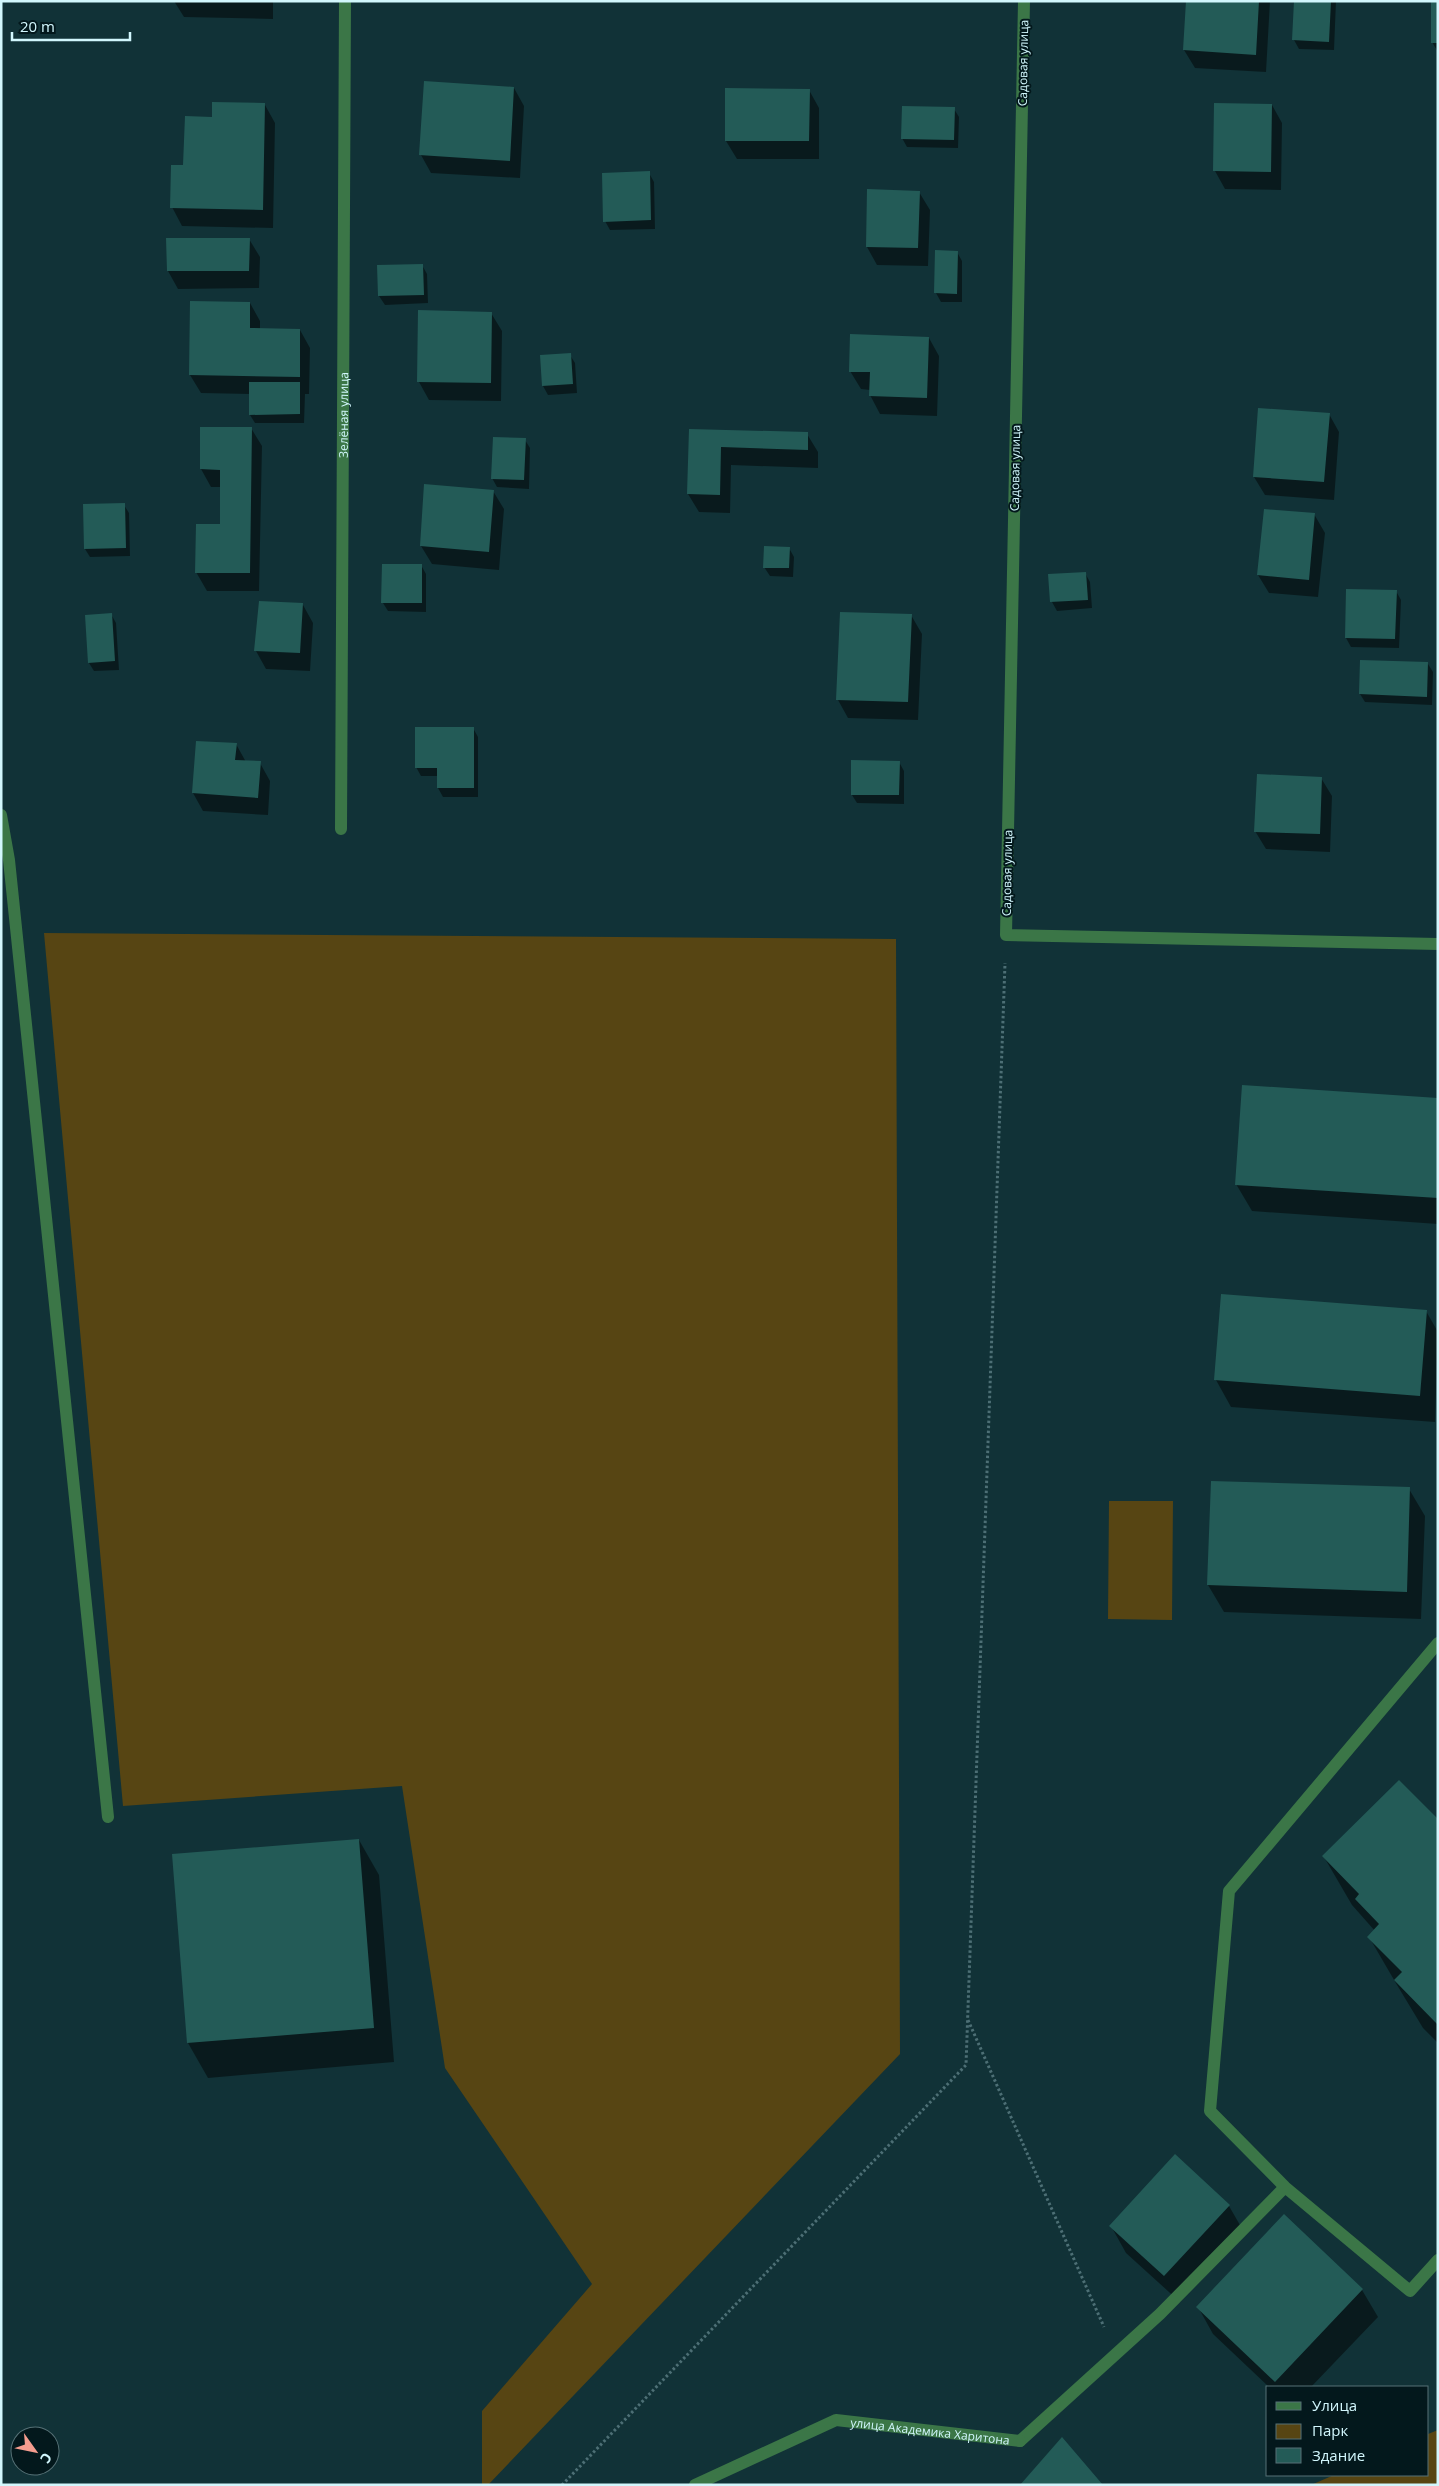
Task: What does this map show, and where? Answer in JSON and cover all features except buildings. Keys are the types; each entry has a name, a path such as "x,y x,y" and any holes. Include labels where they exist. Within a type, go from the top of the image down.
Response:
{"street":[{"name":"Зелёная улица","path":"341,829 344,1"},
{"name":"Садовая улица","path":"1006,935 1024,1"},
{"path":"1,815 9,860 108,1817"},
{"path":"1006,935 1438,944"},
{"path":"1438,1643 1229,1891 1210,2112 1285,2187 1410,2291 1438,2260"},
{"name":"улица Академика Харитона","path":"695,2485 836,2420 1020,2441 1160,2314 1285,2187"}],"path":[{"path":"562,2485 966,2065 1006,935"},
{"path":"968,2019 1116,2354"}],"green space":[{"path":"44,933 896,939 900,2054 488,2485 482,2485 482,2411 592,2284 445,2068 402,1786 123,1806"},
{"path":"1109,1501 1173,1501 1172,1620 1108,1619"},
{"path":"1438,2430 1438,2485 1311,2485 1332,2476 1429,2476 1429,2434"}]}
